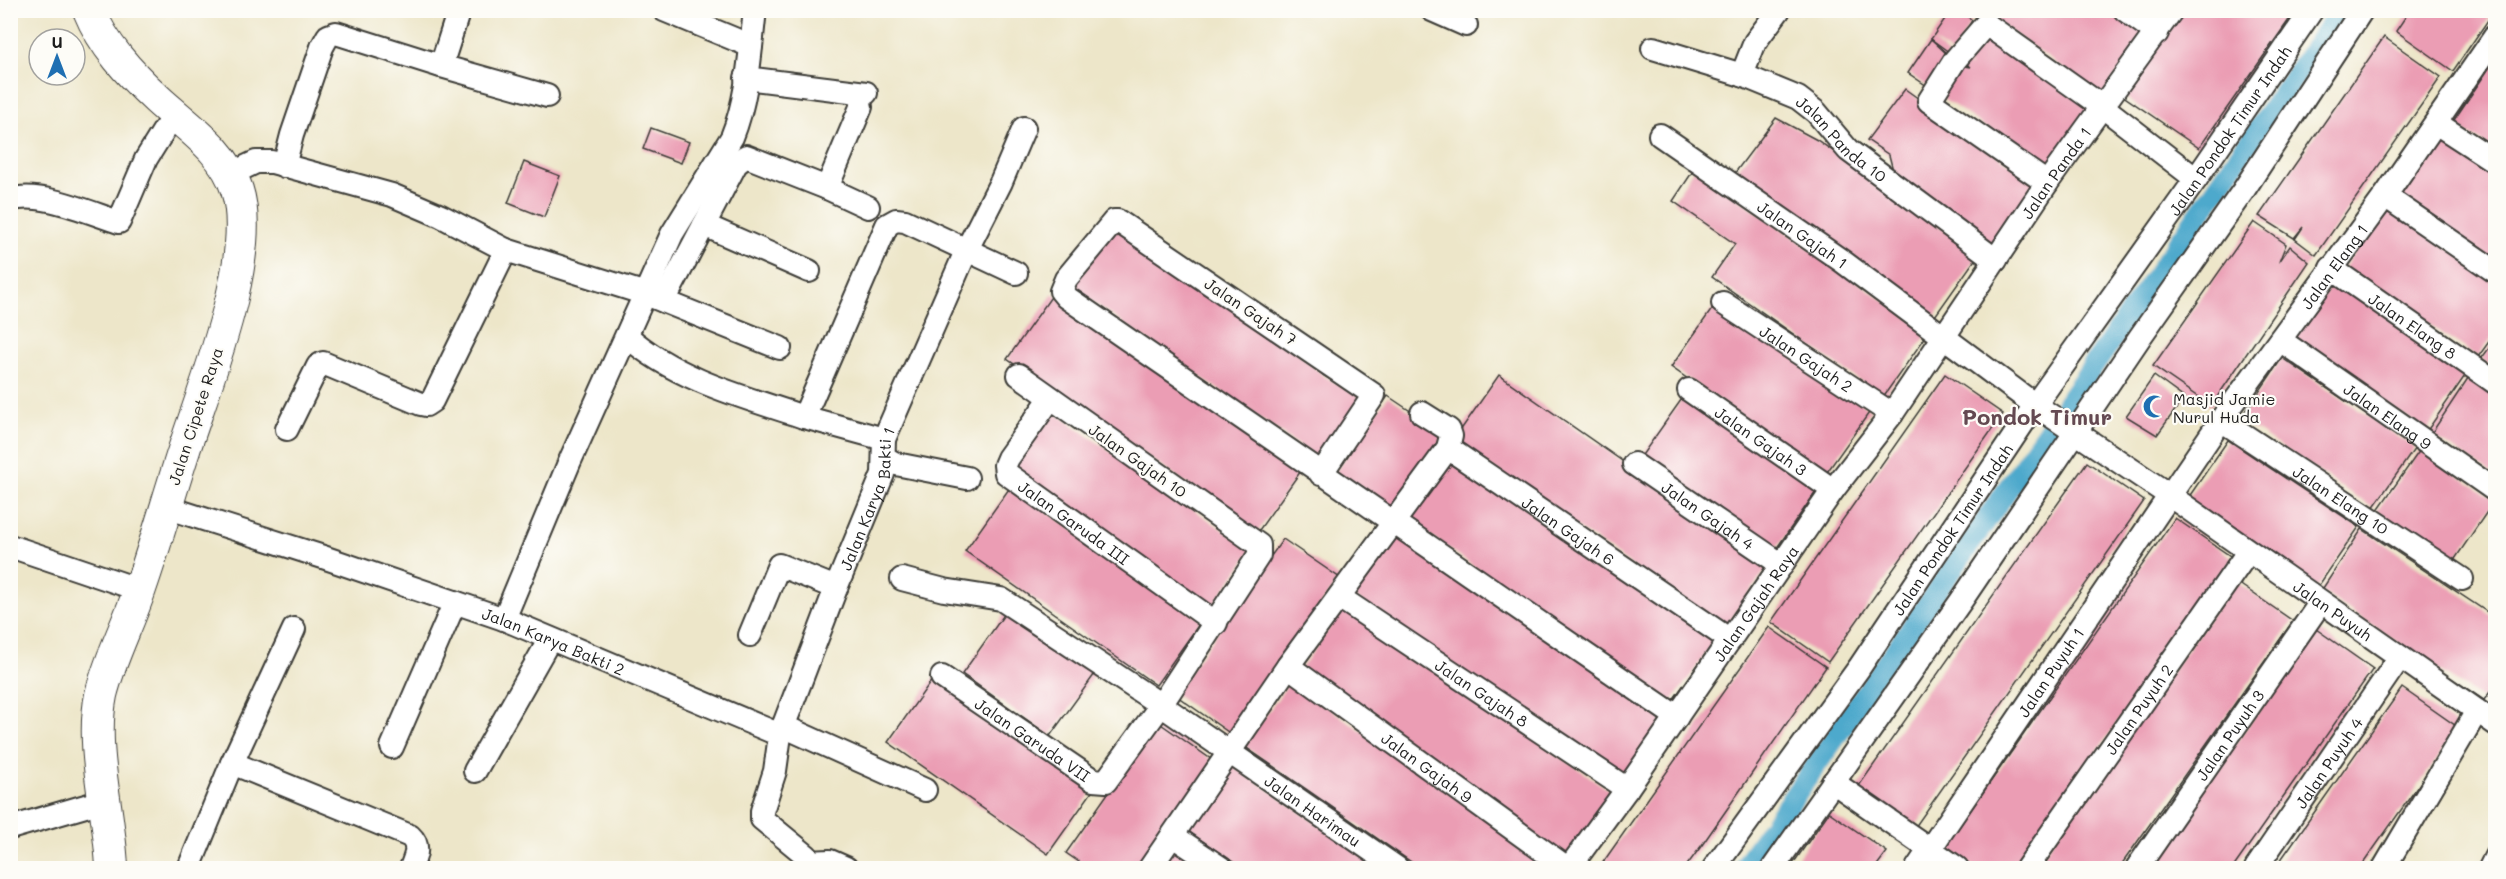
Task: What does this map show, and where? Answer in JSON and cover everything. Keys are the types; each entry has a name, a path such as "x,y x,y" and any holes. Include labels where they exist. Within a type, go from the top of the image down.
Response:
{"main road":[{"name":"Jalan Cipete Raya","path":"89,10 111,50 124,67 209,147 231,174 240,201 238,266 226,320 140,590 107,673 99,711 98,727 112,868"}],"street":[{"path":"441,66 459,10"},
{"path":"664,10 751,46"},
{"path":"655,298 672,234 732,137 739,121 755,10"},
{"path":"1432,10 1467,25"},
{"path":"1742,75 1755,42 1779,10"},
{"path":"2125,10 2157,33"},
{"name":"Jalan Panda 1","path":"1943,336 2046,183 2172,10"},
{"name":"Jalan Pondok Timur Indah","path":"1714,868 1859,668 2312,10"},
{"path":"1773,868 1961,601 2071,428 2243,191 2362,10"},
{"path":"2046,183 1929,101 1955,60 1986,24 2103,107 2196,179"},
{"path":"284,166 292,135 322,47 331,34 336,33 547,96"},
{"name":"Jalan Elang 1","path":"2169,495 2492,46"},
{"name":"Jalan Panda 10","path":"1653,48 1742,75 1798,98 1816,112 1848,150 1996,260"},
{"path":"746,78 864,100 827,188"},
{"path":"10,200 21,196 49,200 119,222 146,159 174,114"},
{"path":"2436,123 2496,162"},
{"name":"Jalan Karya Bakti 1","path":"809,865 807,856 762,819 762,811 775,771 782,730 836,588 877,492 883,474 885,449 967,249 1001,182 1024,128"},
{"name":"Jalan Gajah 1","path":"1660,135 1842,261 2039,407"},
{"path":"504,620 569,463 627,336 704,225 736,164 746,156 868,207"},
{"path":"231,174 256,162 272,162 392,195 441,216 506,250 655,298 780,348"},
{"path":"2385,196 2496,272"},
{"path":"804,417 887,225 896,220 905,220 1016,273"},
{"name":"Jalan Gajah 7","path":"1119,220 1374,395 1321,474 1063,294 1061,291 1066,279 1114,221 1119,220"},
{"path":"704,225 809,271"},
{"path":"287,429 318,366 323,363 421,404 426,405 432,401 506,250"},
{"name":"Jalan Elang 8","path":"2331,268 2496,383"},
{"name":"Jalan Gajah 2","path":"1723,303 1892,414"},
{"path":"627,336 675,368 740,396 804,417 885,449 896,464 967,478"},
{"name":"Jalan Gajah Raya","path":"1568,868 1627,789 1833,490 1892,414 1943,336"},
{"name":"Jalan Elang 9","path":"2280,340 2496,491"},
{"name":"Jalan Gajah 10","path":"1019,375 1259,545 1259,555 1216,623"},
{"name":"Jalan Gajah 3","path":"1689,390 1833,490"},
{"name":"Jalan Garuda III","path":"1050,399 1006,462 1006,473 1216,623"},
{"name":"Jalan Puyuh","path":"2039,407 2496,724"},
{"path":"1150,868 1288,666 1448,448 1451,436 1449,430 1422,413"},
{"name":"Jalan Elang 10","path":"2221,420 2462,579"},
{"name":"Jalan Gajah 6","path":"1448,448 1730,640"},
{"name":"Jalan Gajah 4","path":"1634,464 1782,565"},
{"path":"1321,474 1677,717"},
{"name":"Jalan Puyuh 1","path":"1917,868 2169,495"},
{"name":"Jalan Karya Bakti 2","path":"166,507 323,557 504,620 782,730 926,790"},
{"path":"10,546 140,590"},
{"name":"Jalan Puyuh 2","path":"2027,868 2248,552"},
{"path":"750,635 779,565 836,588"},
{"name":"Jalan Harimau","path":"903,579 944,590 1001,599 1161,705 1397,868"},
{"name":"Jalan Gajah 8","path":"1339,597 1627,789"},
{"path":"392,747 455,602"},
{"name":"Jalan Puyuh 3","path":"2137,868 2321,602"},
{"path":"1161,705 1216,623"},
{"path":"198,866 232,763 294,629"},
{"path":"475,771 550,639"},
{"name":"Jalan Puyuh 4","path":"2256,868 2400,657"},
{"name":"Jalan Gajah 9","path":"1288,666 1568,868"},
{"name":"Jalan Garuda VII","path":"942,677 1098,782 1110,778 1161,705"},
{"path":"2384,868 2477,711"},
{"path":"232,763 410,836 414,840 417,853 411,868"},
{"path":"1833,782 1957,868"},
{"path":"10,828 106,800"},
{"path":"1173,836 1221,868"},
{"path":"2490,868 2496,856"},
{"path":"809,865 830,861 846,868"}],"building":[{"path":"1951,10 1959,10 1972,20 1953,55 1931,39"},
{"path":"1980,10 2119,10 2148,30 2102,96"},
{"path":"2143,10 2160,10 2155,18"},
{"path":"2177,10 2296,10 2199,148 2119,93"},
{"path":"2410,10 2495,10 2453,71 2396,31"},
{"path":"1984,30 2093,104 2046,169 1937,94 1959,65 1971,67 1960,60"},
{"path":"2384,37 2441,77 2316,255 2295,239 2303,227 2294,238 2259,216"},
{"path":"1931,39 1948,55 1930,88 1908,73"},
{"path":"2494,61 2496,62 2496,151 2452,123"},
{"path":"1905,89 2041,186 1995,251 1896,182 1889,155 1867,140"},
{"path":"1776,118 1817,140 1979,254 1933,319 1731,178"},
{"path":"651,128 689,142 681,163 643,149"},
{"path":"2438,138 2496,177 2496,266 2397,200"},
{"path":"524,162 560,176 544,217 508,203"},
{"path":"1695,168 1929,332 1883,397 1712,277 1735,244 1673,201"},
{"path":"2385,206 2496,280 2496,332 2478,357 2344,268"},
{"path":"1117,222 1278,335 1324,376 1364,399 1321,461 1071,287"},
{"path":"2254,222 2286,244 2279,262 2290,246 2309,262 2211,406 2153,366"},
{"path":"2334,280 2469,370 2427,431 2293,342"},
{"path":"1053,294 1303,468 1257,533 1007,359"},
{"path":"1717,302 1871,410 1825,475 1671,367"},
{"path":"2496,339 2496,369 2481,359"},
{"path":"2282,358 2415,448 2373,508 2240,420"},
{"path":"2472,372 2496,388 2496,477 2431,434"},
{"path":"1945,374 2003,414 1828,662 1771,622"},
{"path":"1499,375 1770,564 1724,630 1453,441"},
{"name":"Masjid Jamie Nurul Huda","path":"2154,376 2184,398 2157,435 2126,416"},
{"path":"1686,393 1820,486 1774,552 1640,458"},
{"path":"1388,396 1446,435 1392,513 1334,474"},
{"path":"1050,409 1252,550 1212,607 1009,465"},
{"path":"2228,440 2359,527 2317,588 2186,501"},
{"path":"2420,450 2495,500 2453,562 2377,511"},
{"path":"1449,453 1716,640 1670,704 1403,517"},
{"path":"2087,462 2144,501 1913,830 1856,790"},
{"path":"1011,486 1202,620 1156,685 965,551"},
{"path":"2175,518 2233,558 2015,868 1976,868 1945,847"},
{"path":"2362,529 2496,618 2496,684 2484,700 2321,591"},
{"path":"1398,530 1669,719 1623,785 1352,595"},
{"path":"1283,539 1340,578 1231,734 1174,694"},
{"path":"2235,581 2293,621 2119,868 2034,868"},
{"path":"1345,606 1616,795 1570,860 1299,671"},
{"path":"1008,609 1097,671 1050,736 962,674"},
{"path":"1769,627 1826,667 1702,845 1685,868 1599,868"},
{"path":"2316,629 2373,669 2233,868 2148,868"},
{"path":"934,677 1094,789 1048,854 888,742"},
{"path":"1290,681 1559,868 1420,868 1244,746"},
{"path":"2402,688 2459,728 2360,868 2275,868"},
{"path":"1158,722 1215,762 1140,868 1088,868 1066,853"},
{"path":"1230,763 1381,868 1242,868 1184,828"},
{"path":"1829,812 1887,852 1875,868 1790,868"},
{"path":"1177,841 1216,868 1157,868"}],"waterway":[{"path":"1744,868 2341,10"}],"place":[{"name":"Masjid Jamie Nurul Huda","path":"2155,407"}],"district":[{"name":"Pondok Timur","path":"2037,416"}]}
